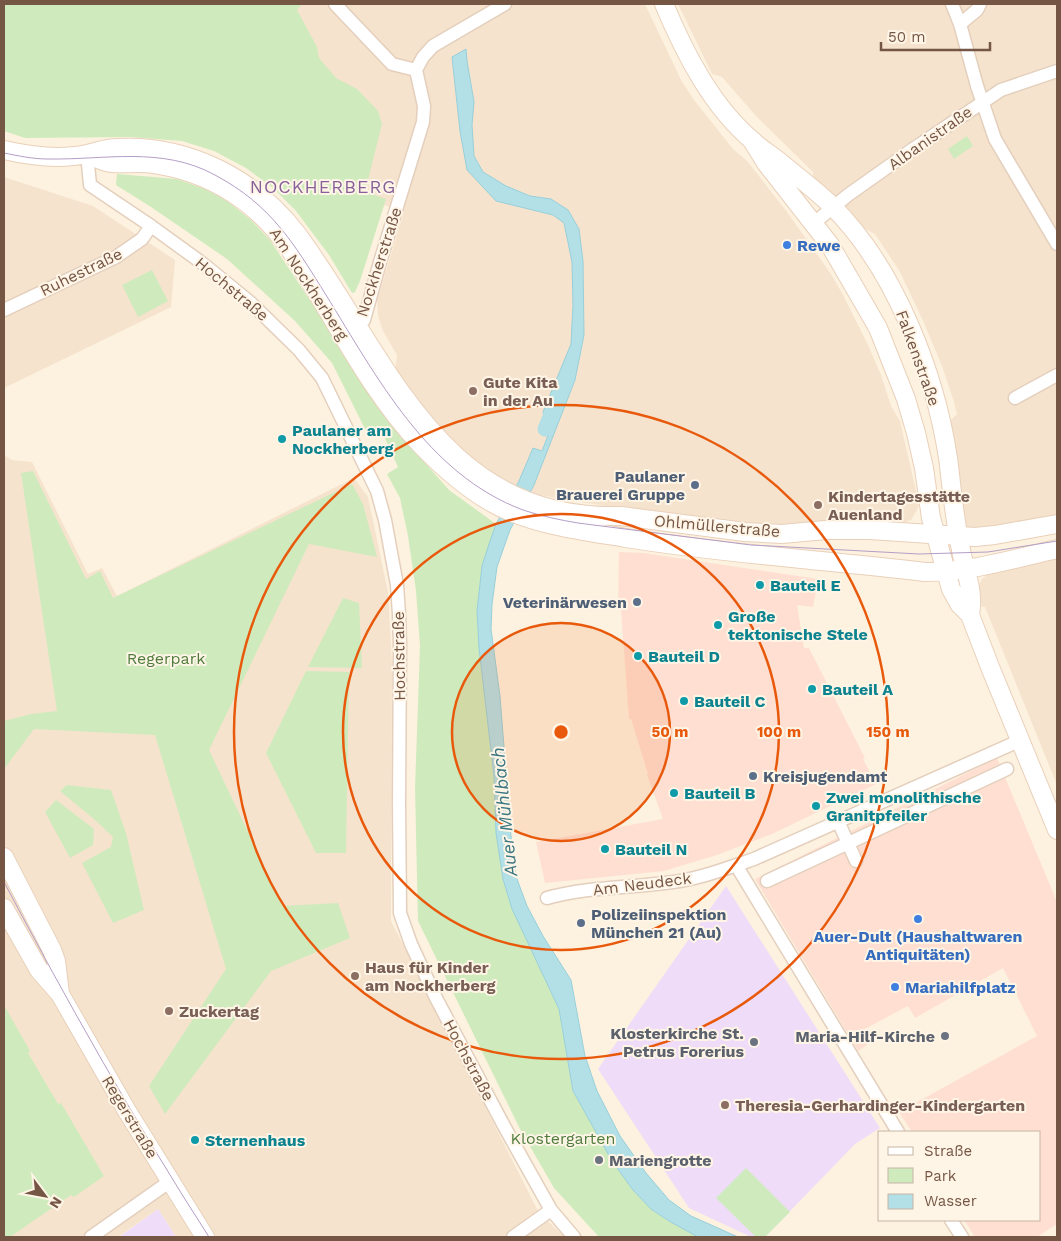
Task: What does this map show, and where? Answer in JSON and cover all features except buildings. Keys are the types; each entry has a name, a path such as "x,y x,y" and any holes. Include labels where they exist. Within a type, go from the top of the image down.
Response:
{"main road":[{"name":"Falkenstraße","path":"664,4 683,47 699,74 717,101 753,142 766,163 814,223 840,262 878,328 892,360 916,433 936,534"},
{"name":"Falkenstraße","path":"753,142 780,162 833,208 869,252 904,314 920,352 936,403 948,459 958,536 966,569"},
{"name":"Am Nockherberg","path":"4,150 39,156 87,154 118,148 144,148 170,152 207,164 242,181 263,197 290,225 313,256 412,409 439,440 475,472"},
{"name":"Am Nockherberg","path":"87,154 110,163 152,164 192,172 226,188 253,207 278,232 293,253 366,372 398,419 443,467 480,495"},
{"name":"Ohlmüllerstraße","path":"475,472 498,488 523,500 547,507 600,517 621,516 745,532 782,534 826,530 870,530 975,537 1057,524"},
{"name":"Ohlmüllerstraße","path":"480,495 511,512 554,526 715,551 925,572 946,572 996,564 1057,549"},
{"path":"936,534 951,589 960,605 970,615 1057,830"},
{"path":"966,569 971,587 972,603 970,615"},
{"name":"Regerstraße","path":"4,858 52,950 56,961 60,994"},
{"name":"Regerstraße","path":"4,908 39,970 60,994 169,1182 205,1237"}],"street":[{"path":"335,4 392,64 416,70 433,46 505,4"},
{"path":"952,4 960,24 982,102 995,139 1057,244"},
{"path":"960,24 977,10 980,4"},
{"name":"Nockherstraße","path":"356,325 364,320 424,114 416,70"},
{"name":"Albanistraße","path":"814,223 914,149 1001,90 1057,70"},
{"name":"Hochstraße","path":"87,154 90,186 152,226 202,263 251,303 299,350 322,378 377,491 385,520 397,585 400,645 400,913 411,944 436,998 504,1126 551,1210 574,1237"},
{"name":"Ruhestraße","path":"4,310 116,257 142,239 152,226"},
{"path":"1015,398 1057,376"},
{"path":"897,1131 736,865 754,859 1021,740"},
{"path":"767,881 1007,769"},
{"path":"838,821 856,861"},
{"name":"Am Neudeck","path":"547,898 561,894 667,883 701,876 736,865"},
{"path":"91,1237 169,1182"},
{"path":"513,1237 551,1210"},
{"path":"953,1221 962,1237"}],"shaded area":[{"path":"293,4 645,4 681,80 694,100 733,149 748,162 787,212 831,274 843,295 868,345 881,375 891,406 900,421 919,504 911,520 901,524 781,526 702,519 535,494 516,488 476,466 420,407 395,372 397,355 383,331 378,316 377,300 404,212 361,197 302,50"},
{"path":"678,4 1057,4 1057,518 983,531 969,529 964,524 949,422 957,414 954,402 942,366 900,272 875,234 854,223 834,196 813,178 813,172 756,116 722,77 712,74"},
{"path":"4,177 93,206 175,260 171,307 4,388"},
{"path":"4,455 12,460 32,462 88,574 102,568 117,596 354,478 368,497 388,592 392,663 391,921 539,1213 565,1237 176,1237 158,1209 118,1237 4,1237"},
{"path":"619,552 644,553 818,579 813,607 797,605 804,648 809,648 865,758 863,759 876,784 772,834 717,855 664,871 545,883 536,842 663,819 647,775 631,719 629,719 621,610 618,609"},
{"path":"1057,556 1057,785 985,607 982,607 978,587 982,579 991,572"},
{"name":"Mariahilfplatz","path":"997,758 1057,902 1057,1224 1037,1237 975,1237 965,1221 1041,1221 1041,1131 911,1131 899,1112 1037,1036 1003,968 915,1018 908,1006 859,1032 867,1045 858,1051 755,879"},
{"path":"726,886 880,1128 855,1144 765,1237 751,1237 689,1208 598,1069"},
{"path":"158,1209 176,1237 119,1237"}],"green space":[{"path":"4,4 302,4 297,10 317,47 319,58 336,78 357,89 378,111 382,124 365,192 386,199 355,292 352,293 329,255 296,211 273,188 246,168 214,151 182,141 131,137 25,138 4,131"},
{"path":"967,136 973,146 954,159 948,149"},
{"name":"Klostergarten","path":"117,174 177,179 205,189 227,201 251,220 270,240 347,356 411,447 449,490 496,524 482,566 477,611 479,648 494,776 496,833 503,879 512,909 559,1009 573,1091 612,1161 633,1190 651,1209 698,1237 599,1237 554,1188 520,1129 418,921 415,788 420,646 416,591 400,498 387,474 398,467 382,432 369,437 332,363 295,321 227,259 116,185"},
{"path":"152,270 168,301 138,317 122,285"},
{"name":"Regerpark","path":"33,471 86,579 100,571 113,598 352,484 363,504 377,557 309,544 209,750 283,906 338,903 350,938 271,971 165,1114 149,1086 226,969 155,735 34,729 4,769 4,721 31,714 57,711 21,473"},
{"path":"343,598 359,603 362,668 308,667"},
{"path":"306,671 349,672 346,853 316,853 266,753"},
{"path":"67,785 111,790 126,833 144,910 113,923 82,863 111,847 113,837 60,791"},
{"path":"56,800 94,829 93,845 70,858 45,812"},
{"path":"4,1005 30,1051 28,1053 58,1104 61,1103 104,1176 74,1197 71,1195 10,1237 4,1237"},
{"path":"746,1168 790,1212 765,1237 756,1237 716,1198"}],"water":[{"path":"466,49 474,102 472,125 474,156 483,172 506,186 530,196 551,199 568,210 579,229 583,261 584,335 575,380 534,485 510,530 497,567 492,604 491,629 500,696 513,861 517,879 527,906 543,936 571,980 585,1056 597,1091 620,1136 646,1173 669,1200 691,1216 738,1237 698,1237 669,1221 651,1209 633,1190 612,1161 573,1091 559,1009 512,909 503,879 496,833 494,776 479,648 477,611 482,566 496,524 519,481 533,448 542,451 549,433 543,412 571,344 573,305 572,262 564,223 553,215 496,201 467,170 460,131 452,57"}],"waterway":[{"name":"Auer Mühlbach","path":"545,429 554,407"}],"tram line":[{"path":"4,153 42,159 133,156 175,160 215,175 234,187 251,199 279,226 314,276 385,390 432,448 459,473 489,494 523,510 550,518 578,523 751,545 919,554 988,552 1057,541"},
{"path":"4,882 103,1062 209,1237"}],"place":[{"name":"Rewe","path":"787,245"},
{"name":"Gute Kita in der Au","path":"473,391"},
{"name":"Paulaner am Nockherberg","path":"282,439"},
{"name":"Paulaner Brauerei Gruppe","path":"695,485"},
{"name":"Kindertagesstätte Auenland","path":"818,505"},
{"name":"Bauteil E","path":"760,585"},
{"name":"Veterinärwesen","path":"637,602"},
{"name":"Große tektonische Stele","path":"718,625"},
{"name":"Bauteil D","path":"638,656"},
{"name":"Bauteil A","path":"812,689"},
{"name":"Bauteil C","path":"684,701"},
{"name":"Kreisjugendamt","path":"753,776"},
{"name":"Bauteil B","path":"674,793"},
{"name":"Zwei monolithische Granitpfeiler","path":"816,806"},
{"name":"Bauteil N","path":"605,849"},
{"name":"Auer-Dult (Haushaltwaren Antiquitäten)","path":"918,919"},
{"name":"Polizeiinspektion München 21 (Au)","path":"581,923"},
{"name":"Haus für Kinder am Nockherberg","path":"355,976"},
{"name":"Mariahilfplatz","path":"895,987"},
{"name":"Zuckertag","path":"169,1011"},
{"name":"Maria-Hilf-Kirche","path":"945,1036"},
{"name":"Klosterkirche St. Petrus Forerius","path":"754,1042"},
{"name":"Theresia-Gerhardinger-Kindergarten","path":"725,1105"},
{"name":"Sternenhaus","path":"195,1140"},
{"name":"Mariengrotte","path":"599,1160"}],"district":[{"name":"NOCKHERBERG","path":"323,186"}]}
